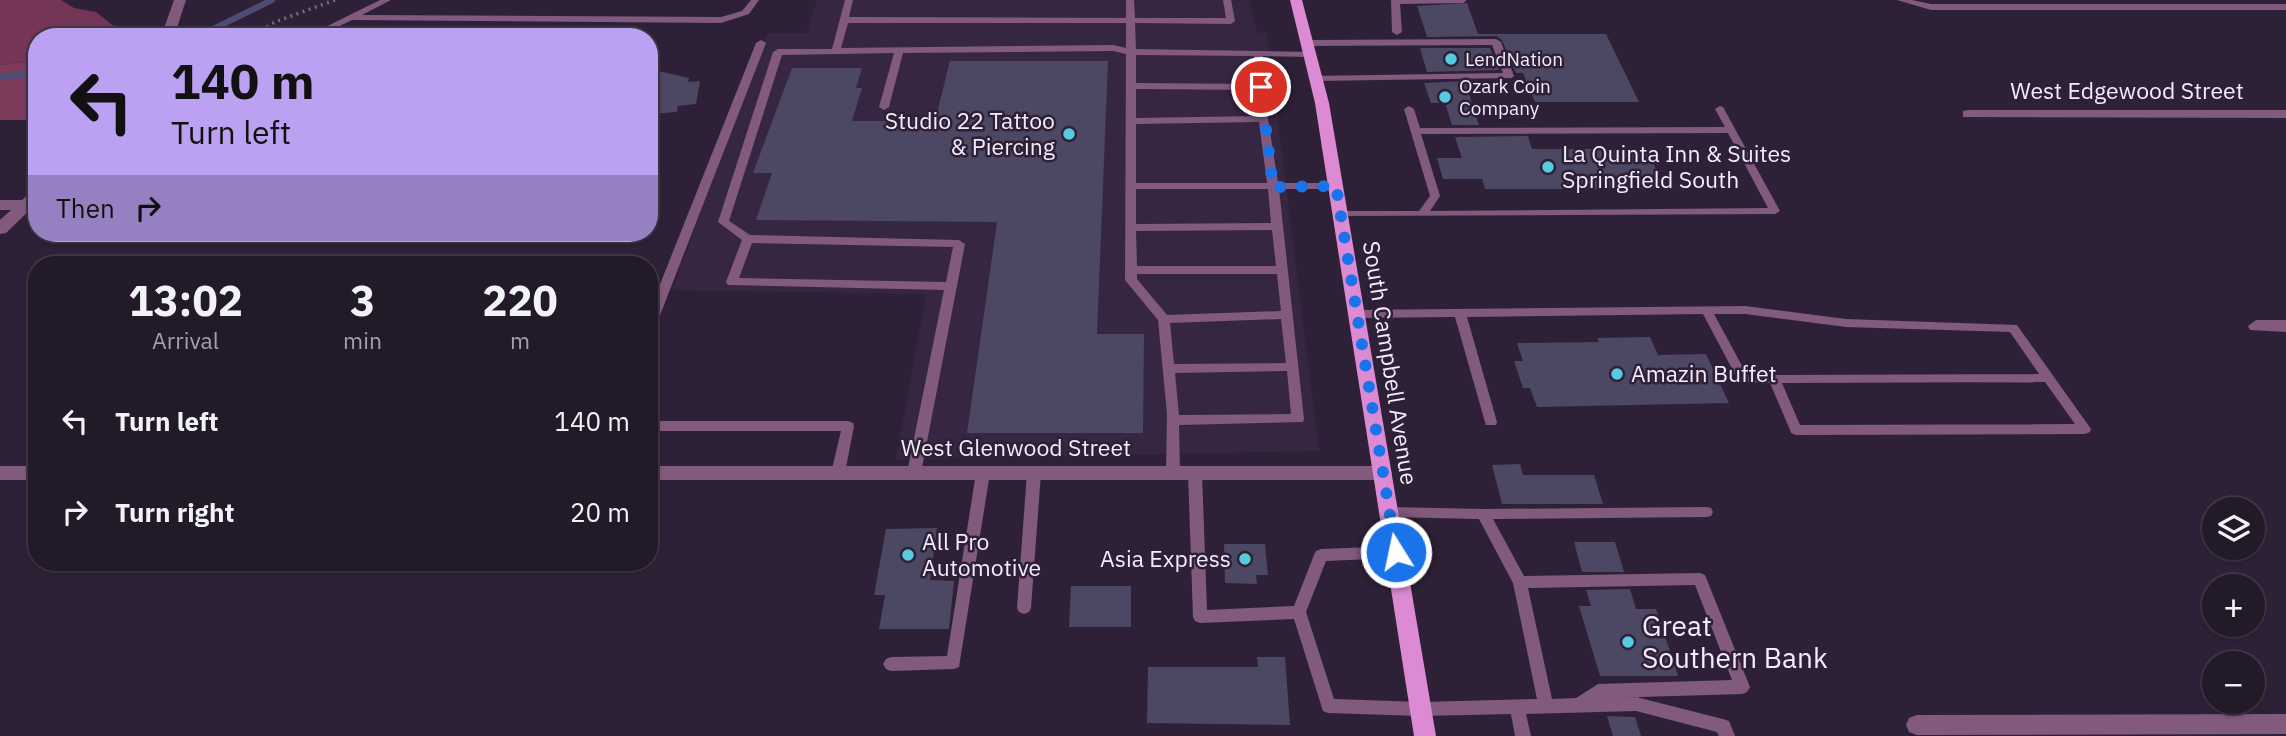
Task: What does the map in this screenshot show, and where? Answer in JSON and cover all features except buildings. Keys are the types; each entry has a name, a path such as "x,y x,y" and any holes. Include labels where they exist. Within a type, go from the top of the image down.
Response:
{"main road":[{"name":"South Campbell Avenue","path":"1296,0 1315,78 1336,186 1425,736"}],"street":[{"path":"170,28 180,0"},
{"name":"West Edgewood Street","path":"1968,114 2286,114"},
{"path":"0,205 28,202"},
{"path":"0,229 28,205"},
{"path":"2256,326 2286,327"},
{"name":"West Glenwood Street","path":"658,472 1383,473"},
{"path":"0,474 28,473"},
{"path":"1917,725 2286,724"}],"lane":[{"path":"330,28 387,0"},
{"path":"354,18 721,19 741,16 751,10 755,0"},
{"path":"836,51 849,0"},
{"path":"1130,0 1131,280 1164,319 1174,473"},
{"path":"844,20 1231,21 1227,0"},
{"path":"1397,32 1395,0 1463,0"},
{"path":"1901,0 1931,7 2286,7"},
{"path":"914,473 959,244 748,239 723,222 778,52 1113,48 1131,52 1258,54 1308,49 1496,42 1509,76 1315,78"},
{"path":"658,305 761,43"},
{"path":"884,107 899,51"},
{"path":"1172,420 1298,419 1278,226 1263,119 1258,54"},
{"path":"1131,86 1261,87"},
{"path":"1409,109 1435,196 1422,214"},
{"path":"1340,214 1775,211 1720,109"},
{"path":"1131,121 1263,119"},
{"path":"1415,131 1732,130"},
{"path":"724,138 749,137"},
{"path":"1131,186 1336,186"},
{"path":"1131,228 1278,226"},
{"path":"748,239 732,282 951,286"},
{"path":"1131,270 1282,270"},
{"path":"1706,310 1743,379 2048,377"},
{"path":"1357,314 1745,310 1846,323 2013,328 2085,429 1796,429 1774,379"},
{"path":"1460,313 1491,422"},
{"path":"1164,319 1287,315"},
{"path":"1169,369 1292,367"},
{"path":"658,426 848,426 838,473"},
{"path":"891,663 954,662 983,473"},
{"path":"1024,608 1034,473"},
{"path":"1195,473 1200,617 1299,612"},
{"path":"1389,512 1706,512"},
{"path":"1483,514 1520,582 1546,706"},
{"path":"1396,552 1321,555 1299,612 1328,706 1421,709 1636,704 1723,726 1727,736"},
{"path":"1520,582 1700,579 1742,687 1598,691 1579,705"},
{"path":"1517,707 1523,736"}],"path":[{"path":"265,28 335,0"}],"shaded area":[{"path":"0,0 61,0 74,8 96,12 112,25 129,28 28,28 28,62 0,65"},
{"path":"817,0 1249,0 1257,33 1267,32 1319,451 896,460 926,294 672,290 767,33 807,33"},
{"path":"28,62 28,120 0,120 0,65"}],"waterway":[{"path":"215,28 272,0"},
{"path":"0,77 28,74"}],"place":[{"name":"LendNation","path":"1451,59"},
{"name":"Ozark Coin Company","path":"1445,97"},
{"name":"Studio 22 Tattoo & Piercing","path":"1069,134"},
{"name":"La Quinta Inn & Suites Springfield South","path":"1548,167"},
{"name":"Amazin Buffet","path":"1617,374"},
{"name":"All Pro Automotive","path":"908,555"},
{"name":"Asia Express","path":"1245,559"},
{"name":"Great Southern Bank","path":"1628,642"}],"route":[{"path":"1261,87 1273,187 1336,186 1396,552"}]}
